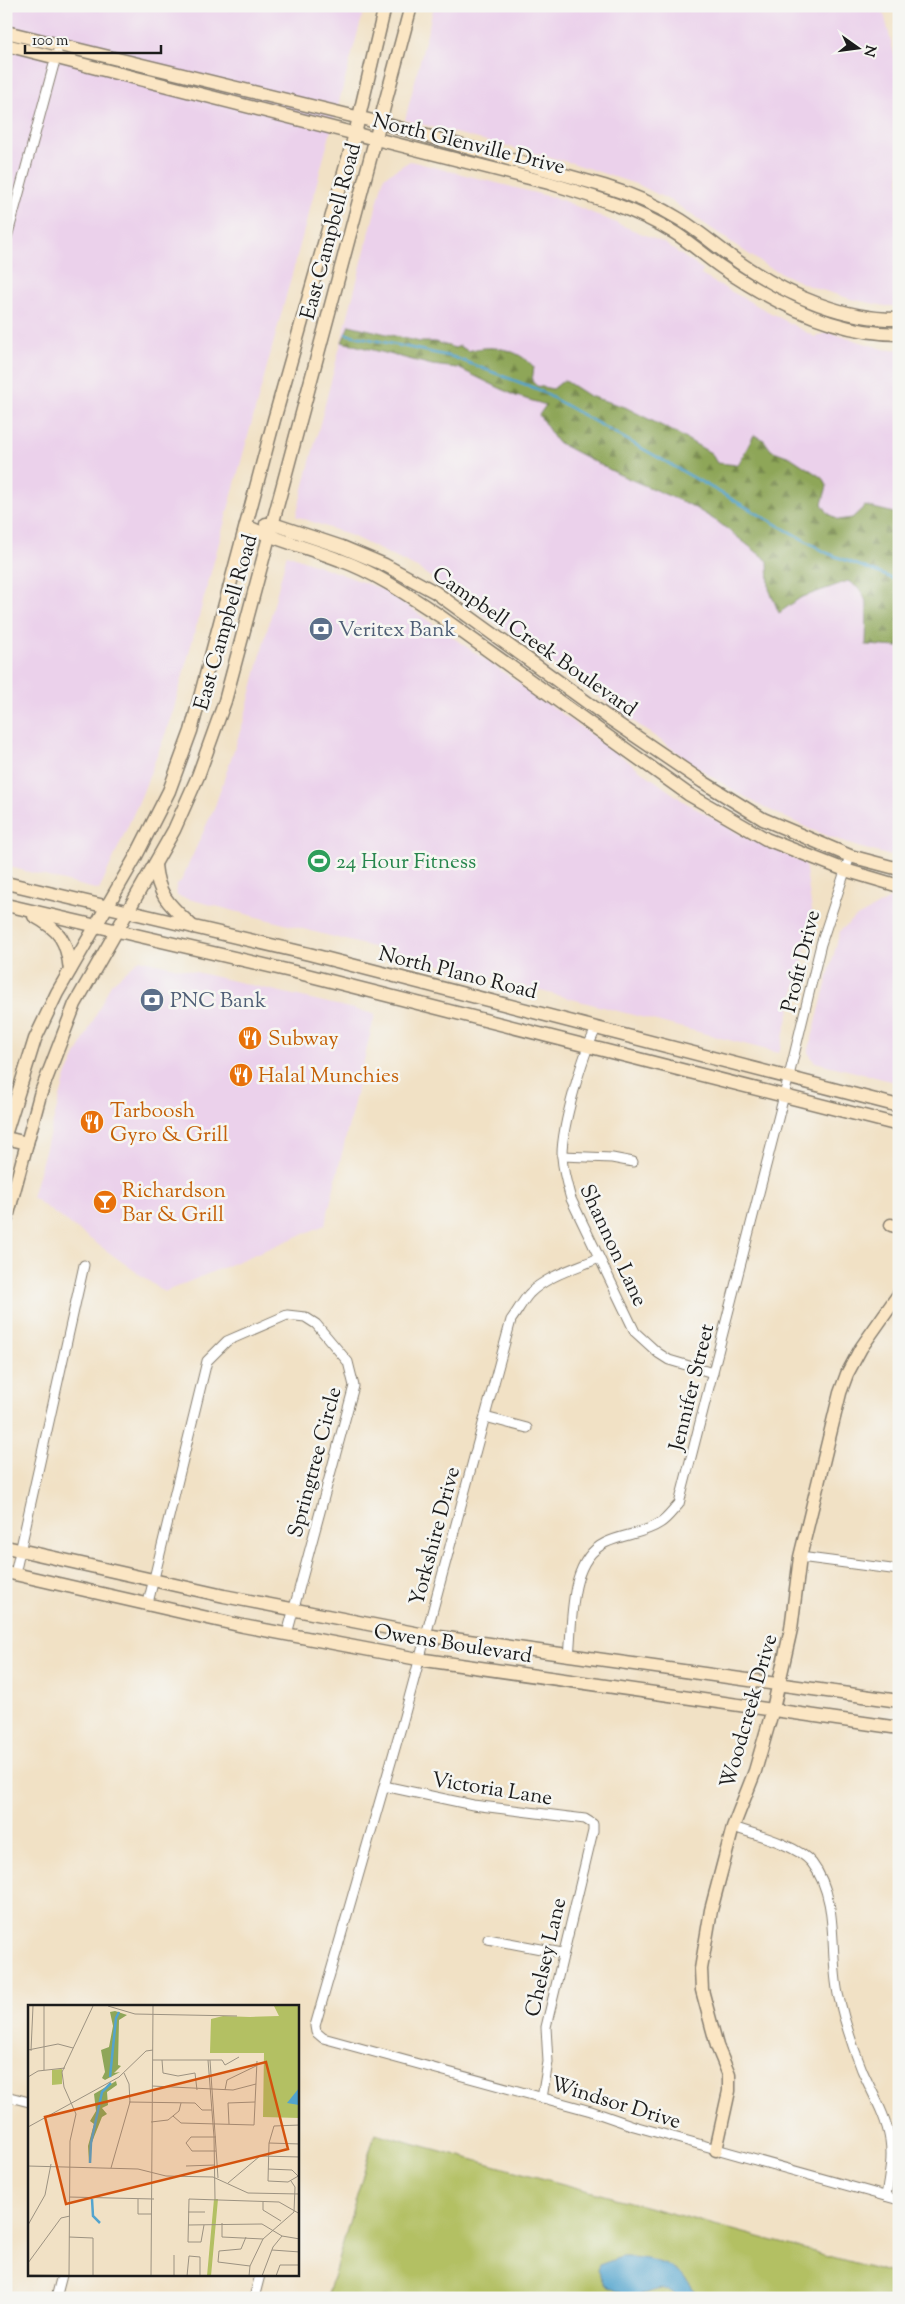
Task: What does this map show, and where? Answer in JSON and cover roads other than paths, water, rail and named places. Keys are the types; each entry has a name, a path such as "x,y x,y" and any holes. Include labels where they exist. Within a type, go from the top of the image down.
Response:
{"street":[{"name":"East Campbell Road","path":"6,1132 35,1039 70,970 135,858 169,791 191,731 355,134 385,6"},
{"name":"East Campbell Road","path":"6,1221 40,1095 75,1004 119,931 190,797 225,701 274,524 411,6"},
{"name":"North Glenville Drive","path":"6,32 57,52 212,99 549,183 598,198 642,216 674,232 750,286 799,310 865,332 899,334"},
{"name":"North Glenville Drive","path":"6,45 57,52 210,81 381,122 622,191 680,220 748,268 785,289 857,316 899,319"},
{"path":"6,241 57,52"},
{"path":"210,81 212,99"},
{"name":"Campbell Creek Boulevard","path":"246,526 274,524 382,563 426,587 487,628 565,687 740,806 792,833 850,856 899,869"},
{"name":"Campbell Creek Boulevard","path":"246,526 270,537 342,560 376,576 417,601 688,794 766,839 845,870 899,886"},
{"path":"417,601 426,587"},
{"path":"557,699 565,687"},
{"path":"732,820 740,806"},
{"name":"Profit Drive","path":"789,1076 821,944 850,856"},
{"path":"155,865 160,892 168,903 195,929"},
{"name":"North Plano Road","path":"6,883 195,929 309,954 789,1076 899,1106"},
{"path":"13,906 50,924 67,948 70,970"},
{"name":"North Plano Road","path":"13,906 299,973 588,1044 899,1125"},
{"path":"299,973 309,954"},
{"name":"Shannon Lane","path":"597,1027 588,1044 564,1139 562,1156 565,1178 571,1199 635,1332 670,1360 713,1373"},
{"name":"Jennifer Street","path":"569,1656 577,1588 582,1568 592,1552 605,1543 662,1523 679,1504 789,1076"},
{"path":"6,1138 27,1143"},
{"path":"562,1156 612,1158 633,1162"},
{"name":"Yorkshire Drive","path":"323,2038 316,2032 315,2026 384,1786 511,1320 529,1294 549,1280 599,1258"},
{"path":"11,1573 21,1550 84,1265"},
{"name":"Woodcreek Drive","path":"716,2150 729,2091 729,2075 707,2014 702,1990 701,1969 711,1910 733,1827 757,1763 773,1709 792,1622 800,1557 847,1374 873,1327 899,1294"},
{"name":"Springtree Circle","path":"148,1604 207,1361 227,1341 287,1315 305,1317 316,1324 348,1362 354,1386 287,1634"},
{"path":"484,1417 527,1428"},
{"name":"Owens Boulevard","path":"6,1547 153,1581 425,1635 899,1701"},
{"path":"800,1557 899,1570"},
{"name":"Owens Boulevard","path":"11,1573 287,1634 418,1659 899,1728"},
{"name":"Victoria Lane","path":"384,1786 448,1801 585,1819 593,1824"},
{"name":"Chelsey Lane","path":"542,2098 548,2062 546,2027 562,1953 593,1831 593,1824"},
{"path":"733,1827 782,1843 810,1860 820,1876 827,1894 838,1993 848,2032 885,2119 890,2138 892,2155 886,2196"},
{"path":"488,1939 562,1953"},
{"name":"Windsor Drive","path":"323,2038 542,2098 716,2150 899,2200"},
{"path":"6,2096 28,2102"},
{"path":"56,2298 62,2276"},
{"path":"254,2298 260,2276"}],"water":[{"path":"621,2257 644,2258 666,2265 684,2278 692,2287 697,2298 678,2298 672,2292 665,2289 638,2296 623,2296 621,2293 604,2285 597,2270 599,2265"}],"waterway":[{"path":"346,334 453,357 537,389 827,553 899,581"}],"place":[{"name":"Veritex Bank","path":"321,629"},
{"name":"24 Hour Fitness","path":"319,861"},
{"name":"PNC Bank","path":"152,1000"},
{"name":"Subway","path":"250,1038"},
{"name":"Halal Munchies","path":"241,1075"},
{"name":"Tarboosh Gyro & Grill","path":"92,1122"},
{"name":"Richardson Bar & Grill","path":"105,1202"}]}
